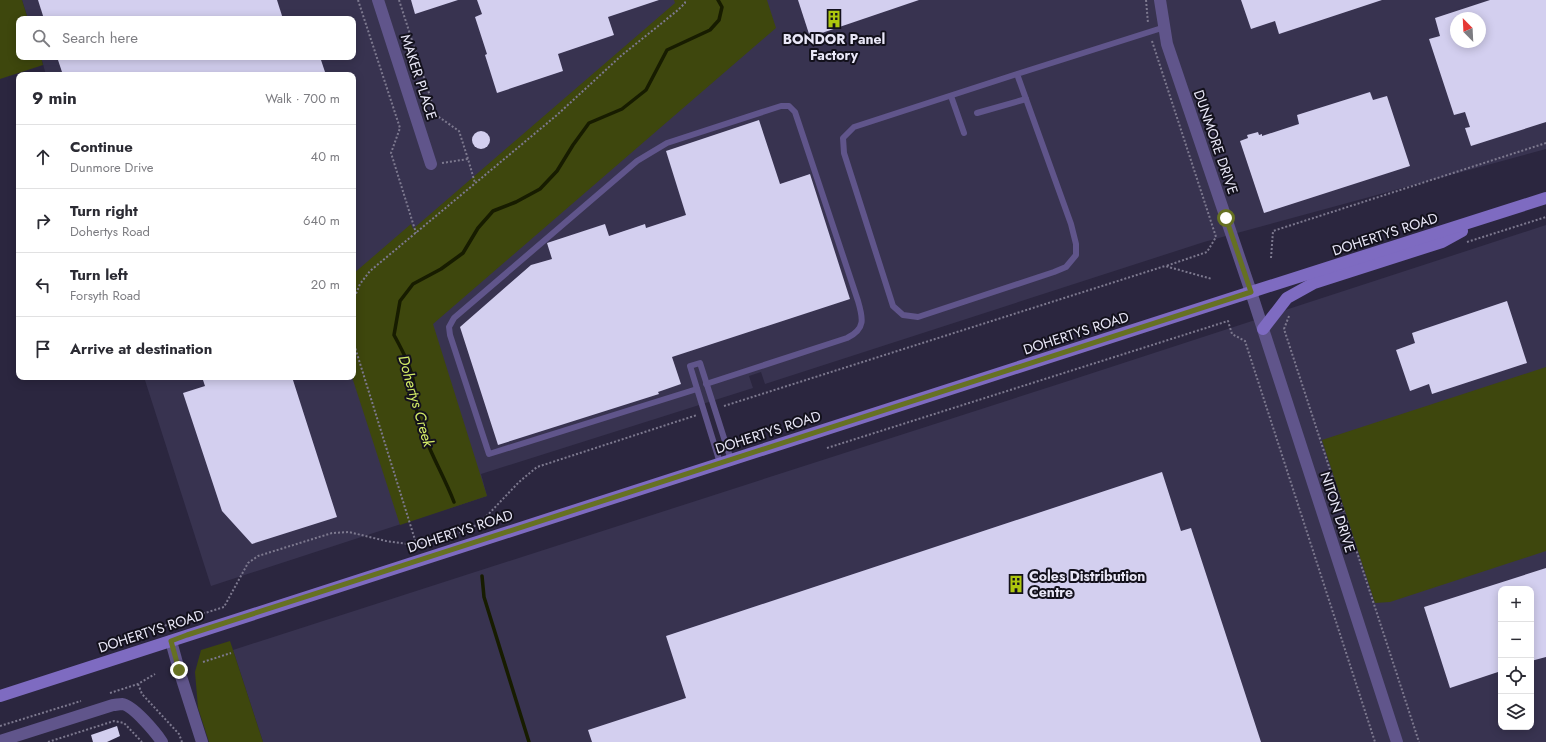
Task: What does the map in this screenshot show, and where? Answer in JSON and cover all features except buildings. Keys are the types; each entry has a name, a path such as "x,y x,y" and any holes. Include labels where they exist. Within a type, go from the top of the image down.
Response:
{"main road":[{"name":"DOHERTYS ROAD","path":"0,696 1546,198"},
{"path":"1263,329 1287,298 1314,283 1442,242 1482,219"}],"street":[{"name":"MAKER PLACE","path":"378,0 431,164"},
{"name":"DUNMORE DRIVE","path":"1160,0 1167,44 1251,292"},
{"name":"NITON DRIVE","path":"1251,292 1398,742"},
{"path":"171,641 202,742"},
{"path":"0,741 113,705 122,704 128,706 134,711 162,742"}],"lane":[{"path":"1018,74 1071,224 1076,244 1076,255 1066,267 1054,272 918,317 903,315 893,306 844,153 844,138 854,127 1018,74 1165,27"},
{"path":"951,96 964,133"},
{"path":"977,113 1026,99"},
{"path":"697,389 489,454 450,335 449,327 454,318 637,161 667,143 781,106 789,106 795,112 862,314 861,325 856,332 847,338 706,384"},
{"path":"700,363 715,409 726,461 704,412 690,366 700,363"}],"path":[{"path":"358,0 400,128 391,153 416,233"},
{"path":"399,0 436,115 458,131 475,183"},
{"path":"356,294 360,284 370,271 556,115 622,55 678,10 686,0"},
{"path":"715,409 1207,252 1216,237 1149,32 1146,0"},
{"path":"1271,258 1273,231 1546,143"},
{"path":"431,164 468,159"},
{"path":"1165,266 1212,279"},
{"path":"1292,311 1284,329 1419,742"},
{"path":"827,448 1228,321 1232,334 1245,341 1375,742"},
{"path":"356,350 416,543"},
{"path":"138,634 224,607 248,563 258,556 332,533 349,532 386,541 408,544 428,542 470,529 482,521 519,482 537,467 704,412"},
{"path":"203,662 231,653"},
{"path":"106,694 138,684 155,674"},
{"path":"138,684 142,694 179,734 182,742"},
{"path":"0,726 83,701"},
{"path":"48,742 114,721 124,723 142,742"}],"shaded area":[{"path":"22,0 1546,0 1546,149 1204,242 765,384 761,372 749,376 753,388 481,474 487,496 211,586 145,380 356,380 356,72 45,72 42,60 356,60 356,16 27,16"},
{"path":"1546,225 1546,742 263,742 233,650 1062,383"}],"green space":[{"path":"0,0 22,0 27,16 16,16 16,60 42,60 43,65 22,72 16,72 16,74 0,79"},
{"path":"674,0 767,0 776,28 433,324 487,496 400,525 353,380 356,380 356,271 411,224 413,229 675,3"},
{"path":"1546,367 1546,551 1390,602 1375,603 1322,440"},
{"path":"230,641 263,742 209,742 198,708 195,672 201,650"}],"waterway":[{"name":"Dohertys Creek","path":"454,502 421,428 417,413 411,371 394,335 400,301 413,284 441,269 463,253 478,228 493,211 516,202 540,189 557,171 589,123 622,109 646,90 667,50 710,30 719,20 722,7 718,0"},
{"name":"Dohertys Creek","path":"482,576 484,597 529,742"}],"place":[{"name":"BONDOR Panel Factory","path":"834,19"},
{"name":"Coles Distribution Centre","path":"1016,584"}],"route":[{"path":"179,670 171,641 187,635 1251,292 1226,218"}]}
